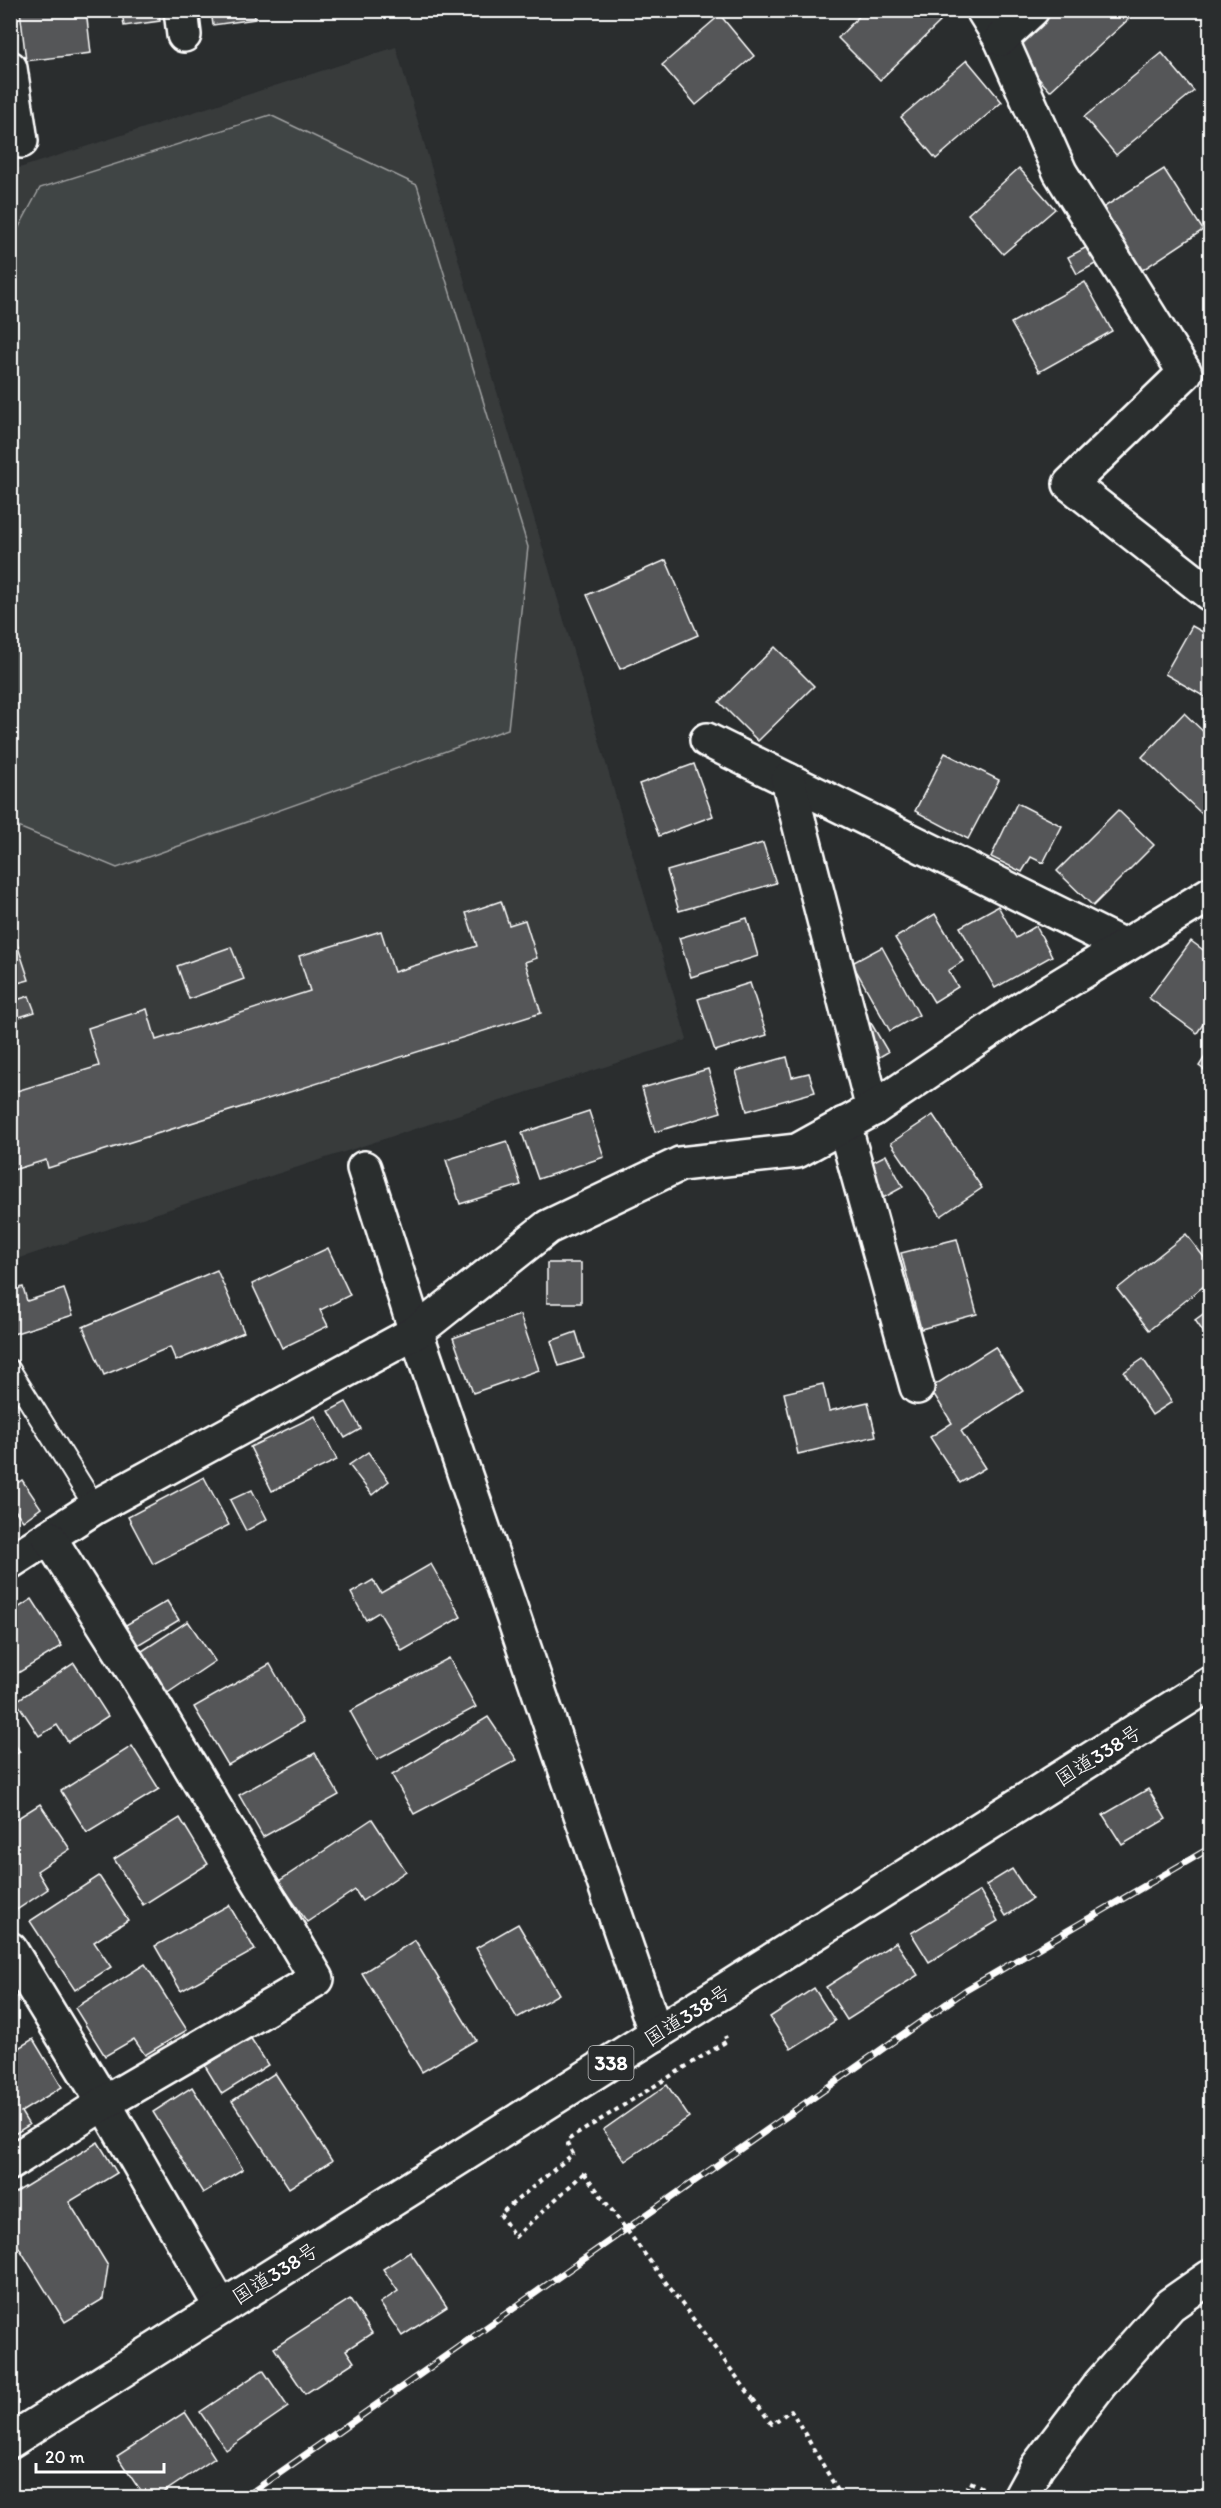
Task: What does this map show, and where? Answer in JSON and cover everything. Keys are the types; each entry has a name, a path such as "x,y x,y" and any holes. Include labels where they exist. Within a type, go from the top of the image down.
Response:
{"main road":[{"path":"983,10 1001,39 1060,172 1185,373 1070,484 1210,594"},
{"path":"1001,39 1032,10"},
{"path":"10,68 21,141"},
{"path":"707,740 1124,946"},
{"path":"788,780 873,1109"},
{"path":"10,1562 95,1507 416,1332 548,1227 680,1164 797,1151 873,1109 1015,1013 1210,894"},
{"path":"844,1124 917,1387"},
{"path":"364,1168 416,1332 656,2034"},
{"path":"10,2163 104,2103 317,1979 140,1682 49,1537"},
{"name":"国道338号","path":"10,2441 1210,1684"},
{"path":"10,1949 104,2103 221,2307"},
{"path":"1020,2498 1037,2468 1100,2384 1170,2305 1210,2277"}],"lane":[{"path":"10,1370 95,1507"}],"path":[{"path":"573,2154 500,2214 515,2237 584,2173 772,2424 790,2410 841,2496 848,2498"}],"shaded area":[{"path":"396,47 687,1040 11,1261 10,171"},
{"path":"270,115 417,185 528,547 508,729 117,868 11,824 11,242 40,188"}],"building":[{"path":"20,10 86,10 91,53 26,61"},
{"path":"122,10 159,10 160,21 124,26"},
{"path":"211,10 254,10 255,19 213,25"},
{"path":"865,10 870,10 876,17 882,10 928,10 940,22 880,80 838,38"},
{"path":"1053,10 1125,10 1131,17 1050,91 1011,48"},
{"path":"720,15 754,56 696,105 662,65"},
{"path":"1162,53 1194,91 1116,155 1084,117"},
{"path":"967,60 1002,102 936,159 901,117"},
{"path":"1019,168 1055,209 1003,254 968,214"},
{"path":"1164,169 1203,230 1141,271 1101,209"},
{"path":"1087,247 1097,263 1077,274 1068,257"},
{"path":"1085,282 1112,331 1039,372 1011,323"},
{"path":"666,560 698,635 620,669 587,595"},
{"path":"1192,626 1210,636 1210,700 1165,674"},
{"path":"775,647 814,686 758,741 719,702"},
{"path":"1184,713 1210,738 1210,775 1208,777 1210,779 1210,807 1203,815 1142,757"},
{"path":"945,753 999,780 968,839 915,811"},
{"path":"694,764 713,816 659,836 639,784"},
{"path":"1017,803 1062,826 1043,863 1031,857 1022,872 991,857"},
{"path":"1118,810 1154,845 1093,906 1057,871"},
{"path":"763,843 776,883 679,911 667,871"},
{"path":"501,901 509,925 525,920 537,958 525,962 541,1013 48,1168 46,1160 10,1171 10,1093 99,1066 88,1028 147,1009 156,1040 310,991 299,956 381,931 394,972 477,946 466,913"},
{"path":"998,906 1016,938 1036,926 1052,956 995,988 960,927"},
{"path":"935,914 963,961 948,971 958,987 934,1002 895,938"},
{"path":"747,918 758,956 691,977 679,938"},
{"path":"1191,941 1210,955 1210,1014 1197,1033 1149,998"},
{"path":"17,944 29,980 10,985 10,947"},
{"path":"231,947 244,979 189,999 177,966"},
{"path":"882,947 919,1015 890,1031 852,963"},
{"path":"750,983 767,1035 715,1051 698,999"},
{"path":"29,996 35,1012 10,1020 10,1002"},
{"path":"871,1023 888,1052 876,1059 859,1031"},
{"path":"1210,1049 1210,1074 1199,1066"},
{"path":"787,1057 792,1077 809,1073 815,1092 747,1111 736,1071"},
{"path":"708,1069 721,1112 655,1132 642,1088"},
{"path":"589,1111 604,1157 538,1179 522,1133"},
{"path":"933,1115 982,1188 941,1216 891,1143"},
{"path":"507,1141 521,1185 460,1204 446,1160"},
{"path":"886,1155 903,1187 883,1198 866,1165"},
{"path":"1186,1234 1210,1265 1210,1281 1149,1330 1117,1289"},
{"path":"957,1239 977,1314 921,1329 901,1253"},
{"path":"328,1248 350,1295 320,1310 328,1326 282,1348 252,1284"},
{"path":"547,1263 581,1263 581,1303 547,1303"},
{"path":"217,1270 244,1332 176,1361 170,1347 104,1375 83,1327"},
{"path":"23,1287 27,1301 64,1289 73,1315 10,1335 10,1291"},
{"path":"1210,1309 1210,1342 1195,1320"},
{"path":"520,1315 539,1370 473,1393 453,1338"},
{"path":"576,1332 584,1358 559,1366 551,1341"},
{"path":"995,1347 1023,1391 961,1431 985,1468 960,1483 930,1437 952,1423 930,1388"},
{"path":"1143,1359 1172,1402 1152,1415 1124,1372"},
{"path":"823,1384 829,1411 868,1402 876,1436 798,1454 784,1393"},
{"path":"346,1402 361,1429 345,1438 329,1411"},
{"path":"315,1416 337,1460 272,1491 250,1447"},
{"path":"368,1452 389,1481 372,1495 349,1465"},
{"path":"204,1477 229,1525 153,1564 128,1517"},
{"path":"22,1480 41,1508 23,1521 10,1503 10,1488"},
{"path":"252,1490 267,1519 246,1531 230,1500"},
{"path":"431,1564 461,1617 402,1651 379,1612 366,1620 351,1593 373,1580 381,1593"},
{"path":"32,1599 62,1646 10,1678 10,1613"},
{"path":"167,1601 179,1620 136,1646 124,1626"},
{"path":"188,1621 215,1661 166,1694 139,1653"},
{"path":"449,1658 476,1707 377,1760 350,1711"},
{"path":"74,1663 108,1716 68,1742 57,1725 39,1736 16,1701"},
{"path":"270,1664 303,1722 228,1765 194,1707"},
{"path":"488,1717 517,1760 414,1814 392,1775"},
{"path":"10,1737 20,1752 10,1757"},
{"path":"132,1746 159,1789 87,1833 61,1791"},
{"path":"315,1753 339,1795 263,1837 239,1795"},
{"path":"1148,1789 1166,1819 1122,1845 1103,1815"},
{"path":"40,1804 70,1849 37,1871 48,1889 12,1913 10,1823"},
{"path":"180,1818 208,1864 143,1905 114,1859"},
{"path":"372,1819 406,1871 362,1901 355,1890 307,1922 279,1881"},
{"path":"1012,1869 1032,1899 1006,1916 986,1885"},
{"path":"99,1876 128,1920 94,1942 111,1967 75,1990 30,1921"},
{"path":"980,1891 998,1921 929,1962 911,1933"},
{"path":"229,1905 255,1950 181,1991 155,1946"},
{"path":"518,1924 559,1994 517,2018 476,1948"},
{"path":"415,1940 476,2040 422,2072 362,1973"},
{"path":"896,1942 918,1975 847,2020 826,1987"},
{"path":"145,1964 187,2030 145,2055 134,2039 105,2056 75,2008"},
{"path":"814,1988 835,2021 791,2049 770,2017"},
{"path":"250,2037 268,2065 222,2094 205,2066"},
{"path":"33,2039 62,2087 21,2112 29,2125 10,2137 10,2053"},
{"path":"275,2073 332,2161 289,2188 232,2101"},
{"path":"667,2085 689,2117 625,2161 603,2130"},
{"path":"192,2087 243,2169 203,2193 153,2112"},
{"path":"98,2142 117,2173 69,2202 108,2266 103,2299 65,2322 10,2233 10,2196"},
{"path":"410,2252 447,2307 402,2336 380,2303 398,2291 383,2269"},
{"path":"350,2299 372,2333 346,2350 354,2362 305,2394 274,2348"},
{"path":"263,2370 288,2407 226,2450 200,2412"},
{"path":"185,2412 215,2458 155,2498 145,2498 117,2456"}],"railway":[{"path":"244,2498 966,1990 1210,1848"}]}
